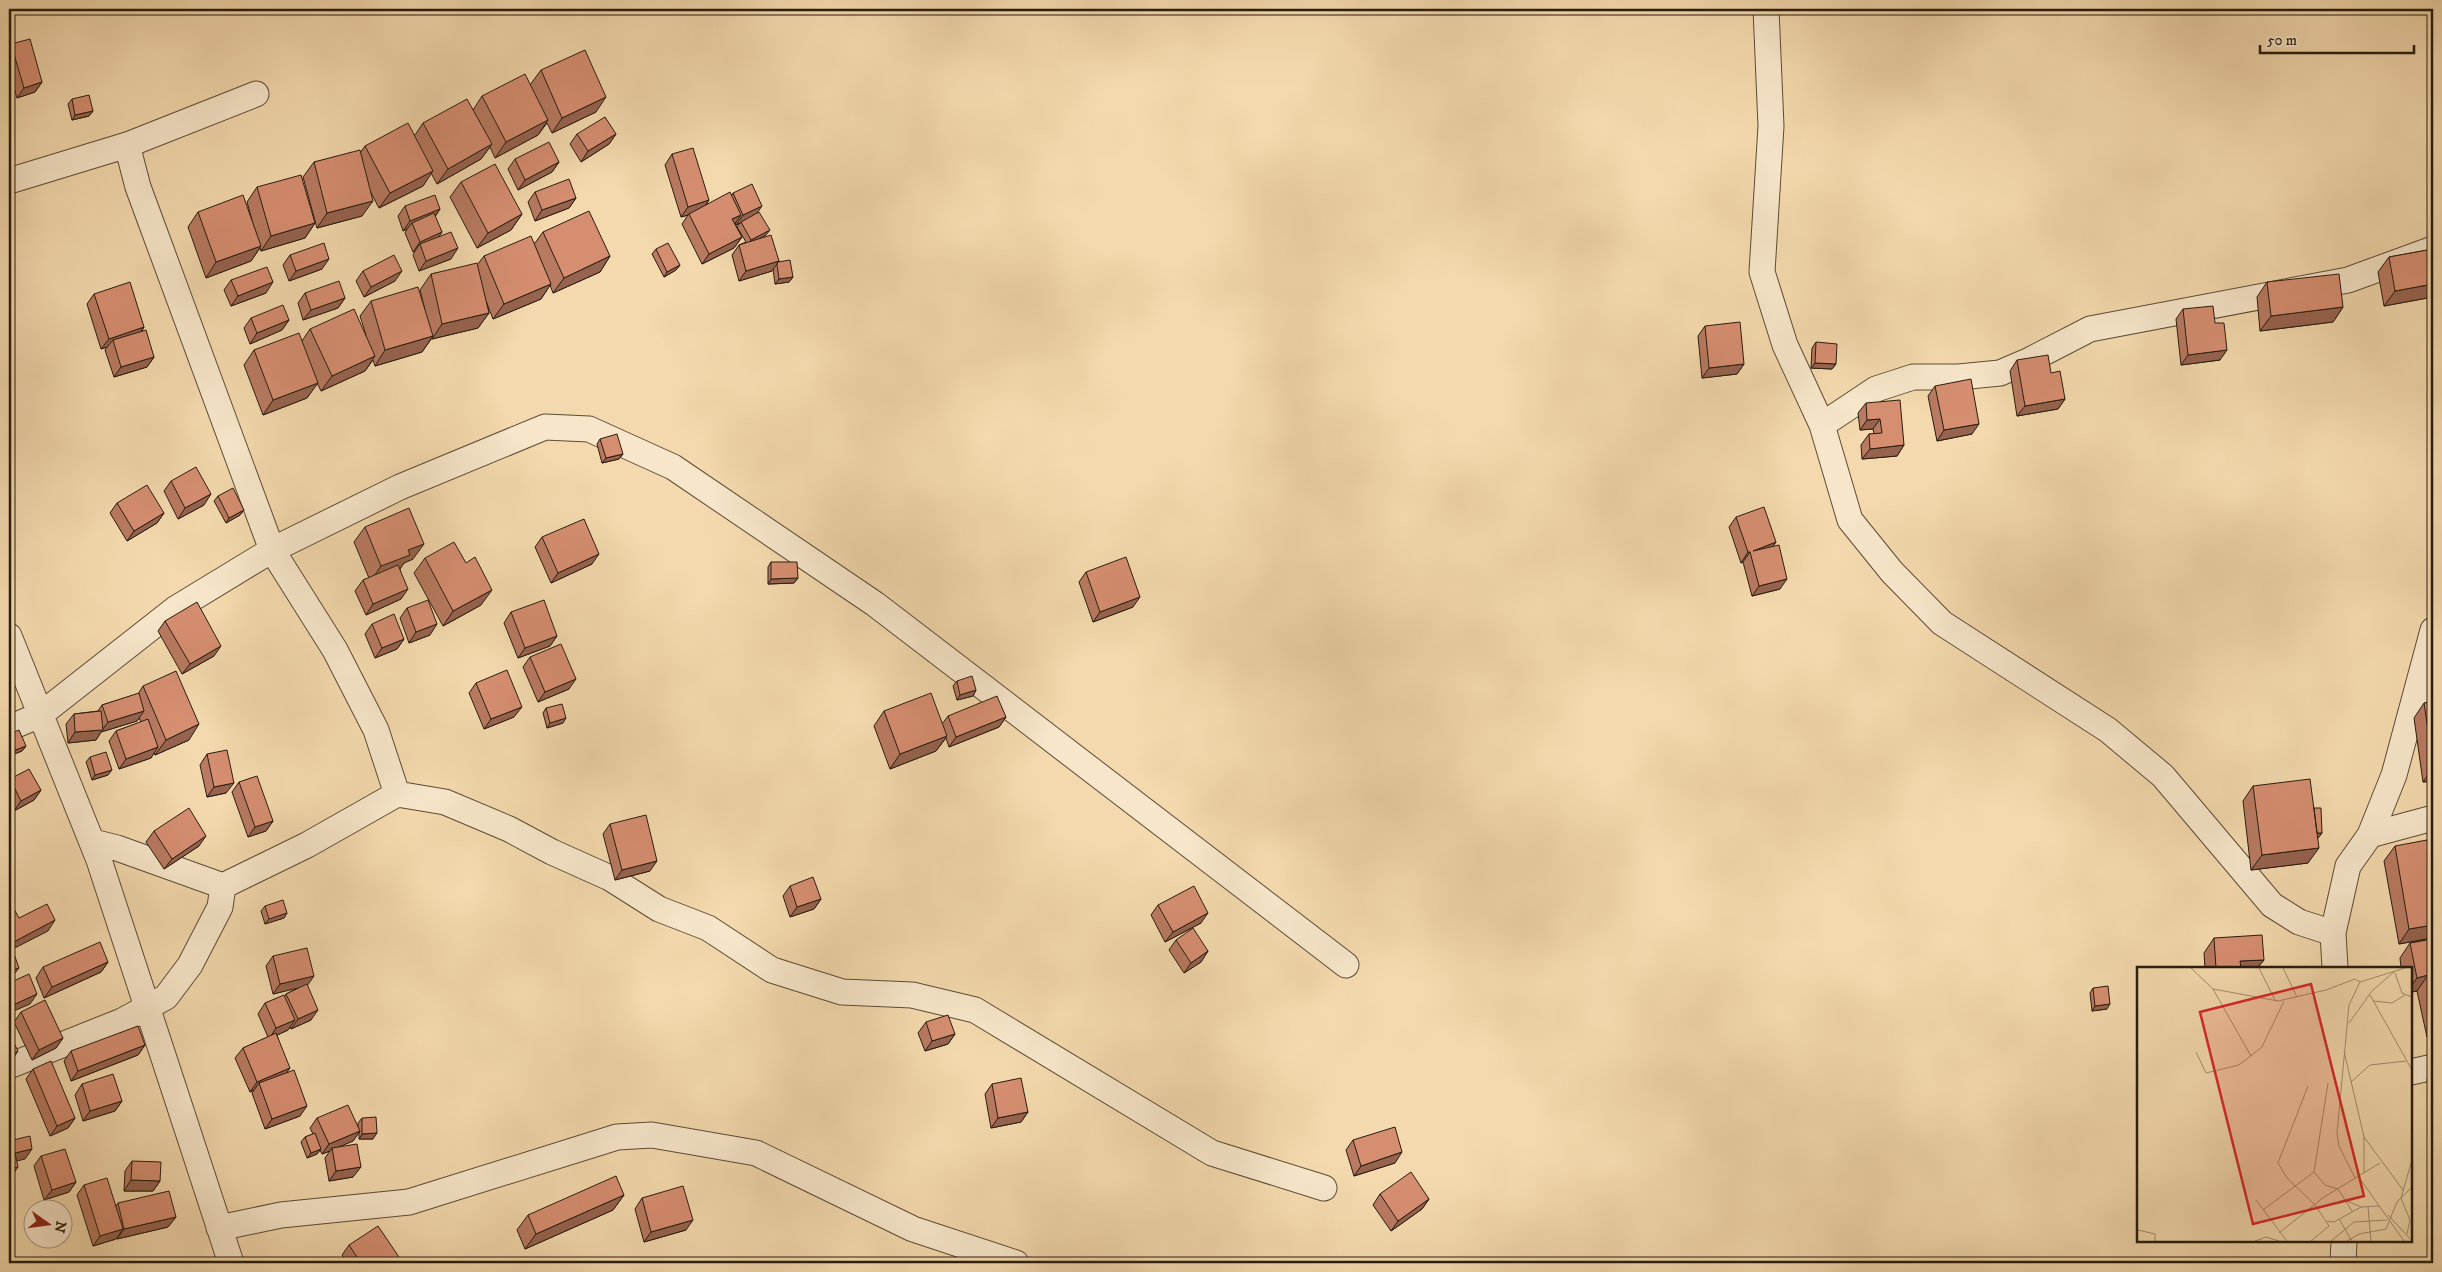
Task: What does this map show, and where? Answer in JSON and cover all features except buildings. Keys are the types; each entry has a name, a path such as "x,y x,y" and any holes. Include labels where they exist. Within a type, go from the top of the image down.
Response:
{"street":[{"path":"1766,9 1771,126 1762,272 1785,345 1822,425 1850,520 1892,572 1942,623 2108,730 2163,776 2272,905 2299,922 2333,933"},
{"path":"9,181 127,145 256,94"},
{"path":"127,145 138,187 272,550 335,650 376,730 397,794"},
{"path":"1822,425 1876,388 1913,377 1959,377 2000,373 2028,361 2090,329 2348,280 2433,249"},
{"path":"9,728 40,715 175,610 272,550 400,487 545,427 589,429 673,467 875,604 1346,964"},
{"path":"2335,967 2333,933 2348,866 2370,835 2394,775 2433,630"},
{"path":"9,636 93,842 231,1263"},
{"path":"93,842 117,848 223,886 307,845 397,794 445,802 509,829 552,852 610,878 659,909 708,928 772,970 842,992 912,995 975,1010 1212,1152 1324,1188"},
{"path":"2370,835 2433,818"},
{"path":"9,1066 148,1009 166,997 190,965 220,907 223,886"},
{"path":"2412,1072 2433,1067"},
{"path":"219,1228 281,1215 409,1202 617,1137 652,1135 756,1153 913,1229 1016,1263"},
{"path":"2343,1263 2344,1242"}]}
